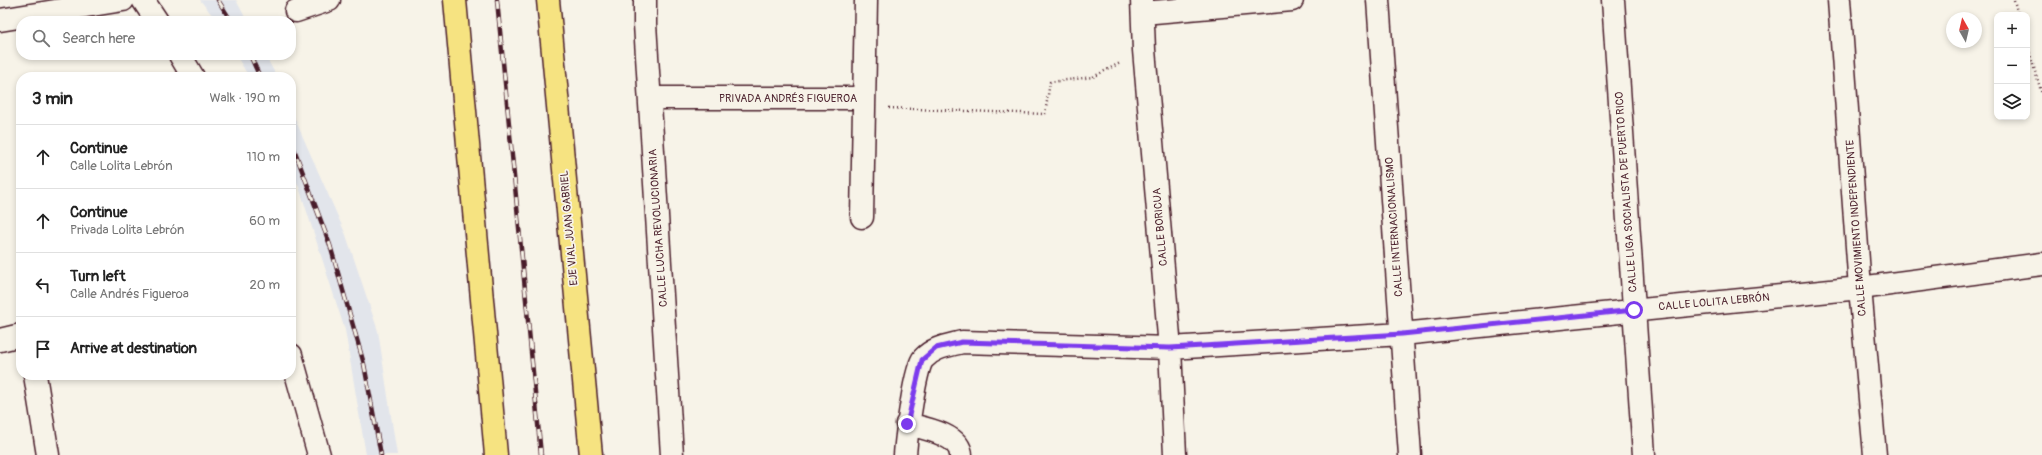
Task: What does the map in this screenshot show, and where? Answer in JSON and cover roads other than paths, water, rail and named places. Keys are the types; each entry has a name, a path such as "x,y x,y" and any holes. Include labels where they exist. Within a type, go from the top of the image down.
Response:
{"main road":[{"path":"456,0 496,455"},
{"name":"EJE VIAL JUAN GABRIEL","path":"548,0 591,455"}],"street":[{"path":"25,16 123,0"},
{"path":"143,0 154,16"},
{"path":"296,11 330,0"},
{"name":"CALLE LUCHA REVOLUCIONARIA","path":"645,0 672,455"},
{"path":"862,217 862,98 866,0"},
{"path":"1142,7 1292,0"},
{"name":"CALLE INTERNACIONALISMO","path":"1378,0 1410,455"},
{"name":"CALLE LIGA SOCIALISTA DE PUERTO RICO","path":"1613,0 1644,455"},
{"name":"CALLE MOVIMIENTO INDEPENDIENTE","path":"1839,0 1860,288 1875,455"},
{"name":"CALLE BORICUA","path":"1142,7 1144,50 1170,348 1175,455"},
{"path":"0,20 16,17"},
{"path":"183,60 190,72"},
{"name":"PRIVADA ANDRÉS FIGUEROA","path":"650,98 862,98"},
{"name":"CALLE LOLITA LEBRÓN","path":"907,424 922,360 936,348 962,342 1170,348 1402,334 1860,288 2042,264"},
{"path":"0,340 16,336"},
{"path":"296,374 319,455"},
{"path":"36,380 48,455"},
{"path":"905,455 907,424 946,434 961,453"}],"railway":[{"path":"218,0 228,16"},
{"path":"497,0 541,455"},
{"path":"252,60 258,72"},
{"path":"296,154 330,245 364,364 381,455"}]}
